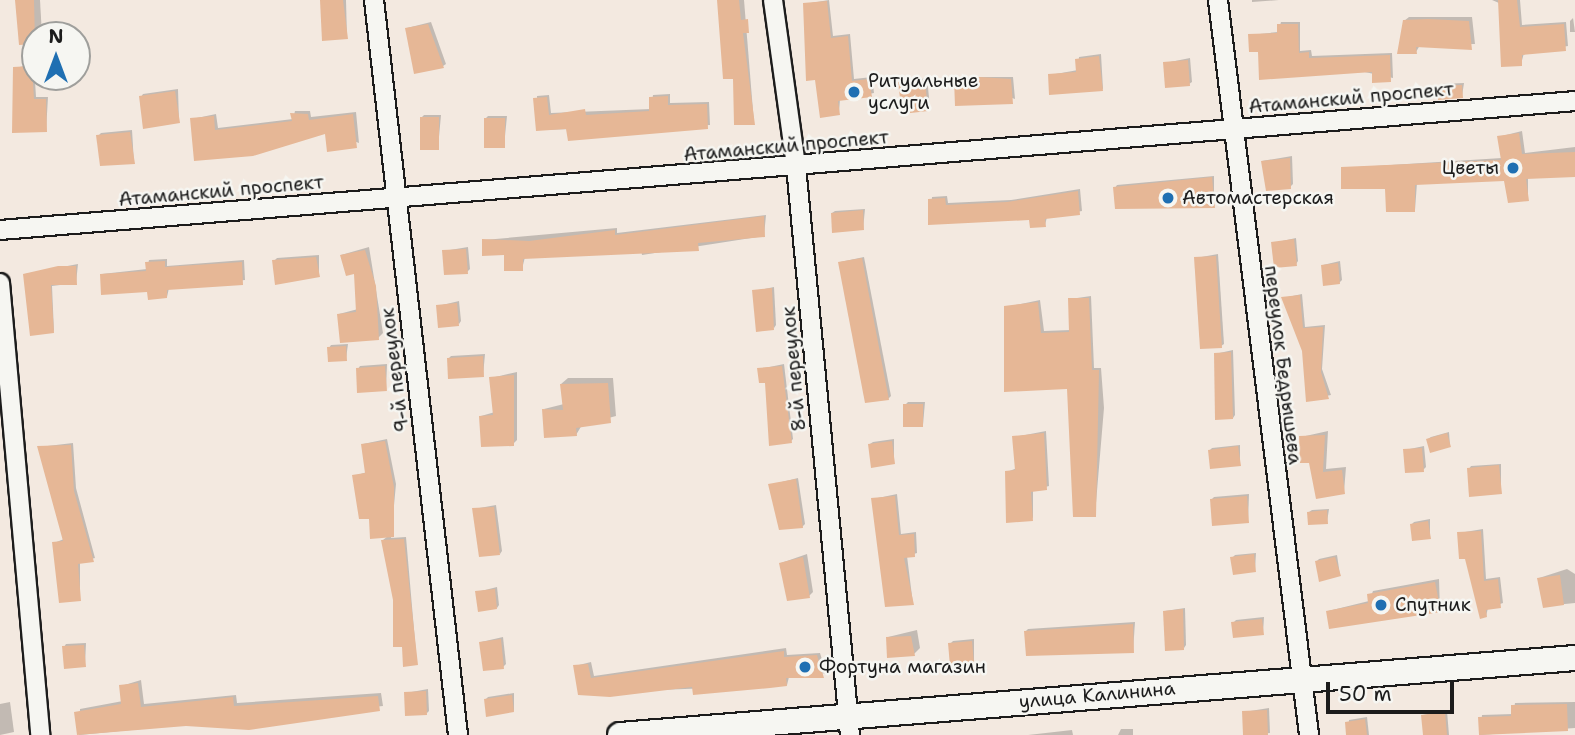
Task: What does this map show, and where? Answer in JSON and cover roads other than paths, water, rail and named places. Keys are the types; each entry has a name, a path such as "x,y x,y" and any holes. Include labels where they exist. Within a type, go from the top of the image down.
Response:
{"main road":[{"name":"улица Калинина","path":"620,735 849,725 1303,678 1575,658"}],"street":[{"name":"9-й переулок","path":"374,0 458,735"},
{"name":"8-й переулок","path":"773,0 796,166 849,725"},
{"name":"переулок Бедрышева","path":"1218,0 1231,129 1309,735"},
{"name":"Атаманский проспект","path":"0,230 1575,101"},
{"path":"0,283 40,735"}],"place":[{"name":"Ритуальные услуги","path":"854,92"},
{"name":"Цветы","path":"1513,168"},
{"name":"Автомастерская","path":"1168,198"},
{"name":"Спутник","path":"1381,605"},
{"name":"Фортуна магазин","path":"805,667"}]}
